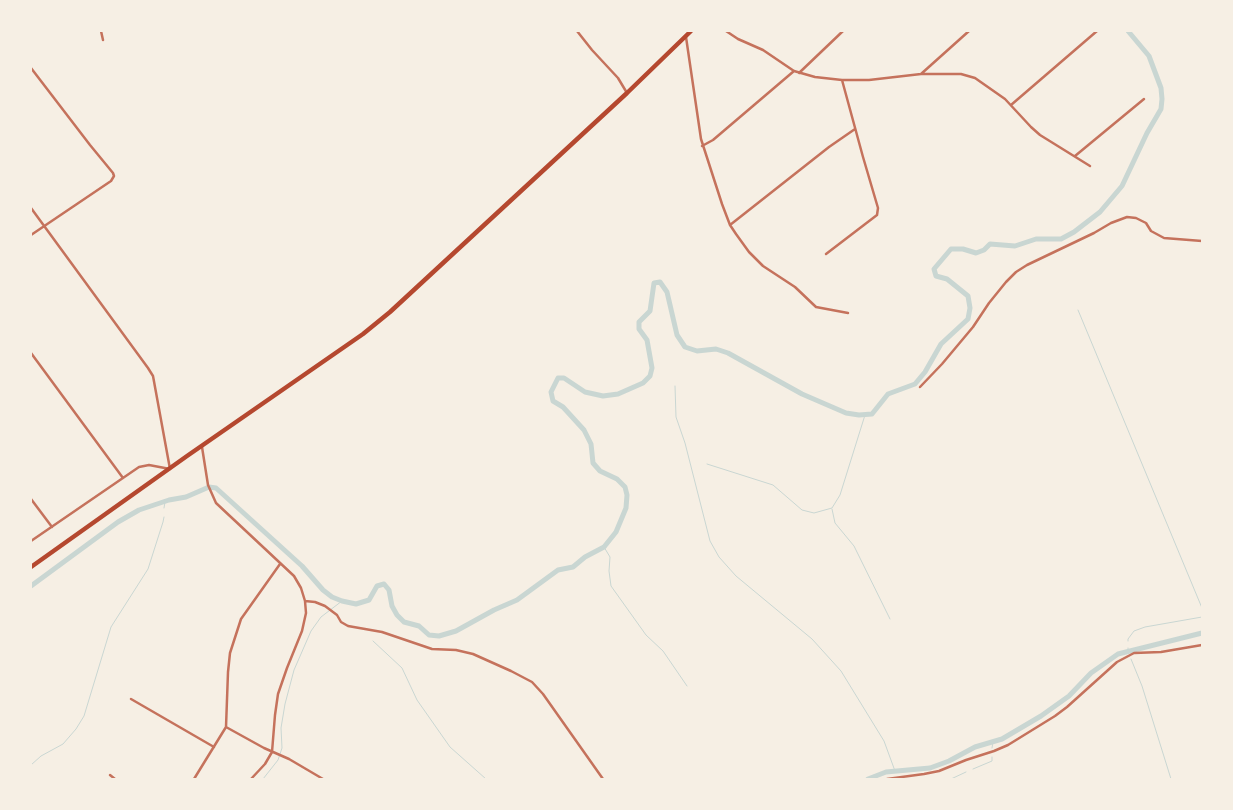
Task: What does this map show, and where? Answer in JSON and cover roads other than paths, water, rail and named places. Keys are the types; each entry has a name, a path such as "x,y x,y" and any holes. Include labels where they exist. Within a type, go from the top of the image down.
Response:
{"highway":[{"path":"31,566 346,347 390,312 627,93 690,31"}],"street":[{"path":"102,31 104,40"},
{"path":"577,31 618,78 627,93"},
{"path":"726,31 738,39 763,50 794,71 824,78 869,80 921,74 968,76 981,81 999,94 1040,135 1090,166"},
{"path":"799,73 843,31"},
{"path":"921,74 969,31"},
{"path":"1011,105 1097,31"},
{"path":"686,36 702,146 730,225 753,256 763,266 795,287 816,307 848,313"},
{"path":"31,68 113,172 114,176 111,181 31,234"},
{"path":"702,146 713,140 794,71"},
{"path":"826,254 877,215 878,211 878,205 842,80"},
{"path":"1075,156 1144,99"},
{"path":"730,225 829,147 855,129"},
{"path":"31,208 153,376 170,469 149,466 139,467 31,542"},
{"path":"920,387 973,327 1006,282 1027,265 1094,234 1111,223 1127,217 1136,218 1146,223 1152,231 1164,238 1202,241"},
{"path":"31,353 123,478"},
{"path":"202,446 208,485 216,503 294,576 301,588 305,601 306,613 302,630 278,694 272,752 265,764 251,779"},
{"path":"31,499 52,527"},
{"path":"194,779 226,727 230,653 241,619 280,563"},
{"path":"305,601 325,606 337,615 341,622 348,626 382,632 432,649 456,650 473,654 532,682 543,694 603,779"},
{"path":"887,779 939,771 1008,745 1061,711 1117,662 1134,653 1161,652 1202,645"},
{"path":"131,699 214,747"},
{"path":"226,727 289,759 323,779"},
{"path":"110,775 115,779"}],"waterway":[{"path":"31,586 118,522 139,510 169,500 186,497 209,487 216,488 302,566 323,590 332,597 356,604 369,600 377,586 384,584 389,590 392,606 404,622 419,626 429,635 439,636 456,631 494,610 517,600 558,570 573,567 585,557 604,547 616,532 626,508 627,495 625,487 617,479 600,471 593,463 591,444 584,430 563,407 553,401 551,392 558,378 564,378 585,392 603,396 618,394 643,383 650,376 652,368 647,340 639,329 639,322 650,311 654,283 660,282 667,292 677,335 685,347 697,351 716,349 728,353 802,394 846,413 872,414 888,394 915,384 925,372 941,344 968,319 970,308 968,296 947,279 936,276 934,269 951,249 963,249 976,253 984,250 990,244 1015,246 1036,239 1061,239 1074,232 1100,212 1122,186 1147,133 1161,109 1162,99 1161,88 1149,56 1128,31"},
{"path":"1078,310 1202,608"},
{"path":"675,386 676,417 685,443 710,541 719,557 736,576 812,639 841,671 884,741 895,771"},
{"path":"707,464 773,485 802,510 814,513 832,508 840,495 865,415"},
{"path":"164,508 165,502"},
{"path":"832,509 835,523 854,546 890,619"},
{"path":"31,765 41,756 63,744 84,716 111,627 148,569 164,517"},
{"path":"604,547 610,557 611,586 646,635 663,651 687,686"},
{"path":"263,779 278,760 282,748 281,728 285,704 294,670 311,631 321,617 342,601"},
{"path":"1128,641 1134,631 1145,627 1202,617"},
{"path":"868,779 886,772 930,768 949,761 975,747 1002,739 1041,716 1069,696 1091,673 1118,654 1202,633"},
{"path":"373,641 402,668 417,700 450,747 486,779"},
{"path":"1131,659 1142,686 1171,779"},
{"path":"992,748 993,742"},
{"path":"973,769 992,761 992,757"},
{"path":"951,779 966,772"}]}
